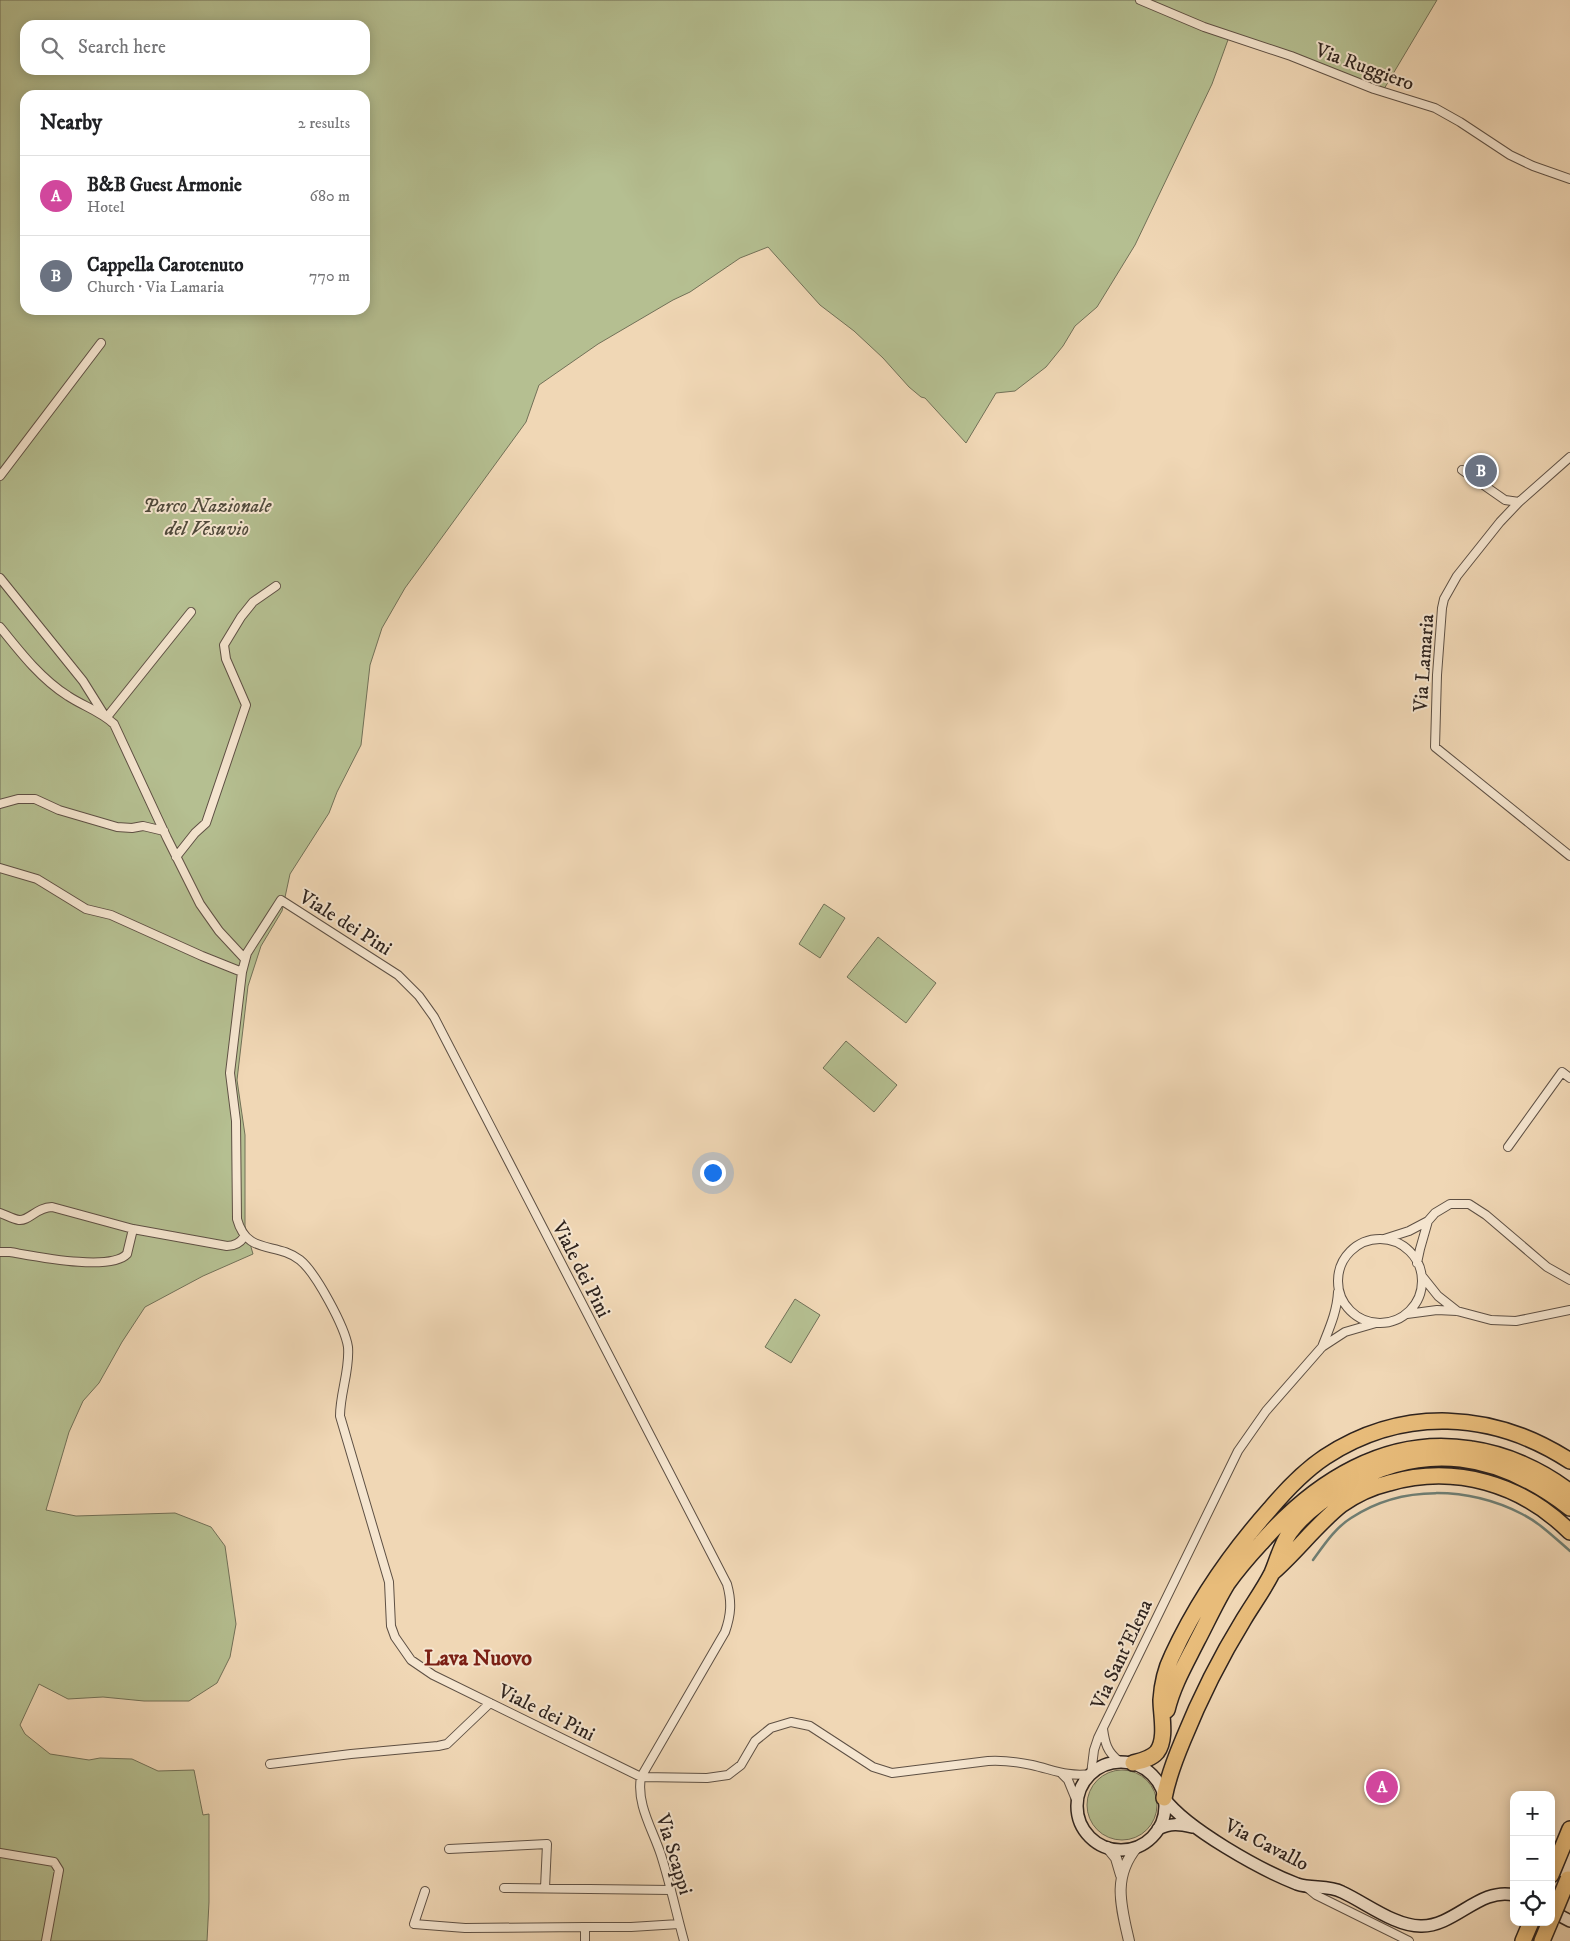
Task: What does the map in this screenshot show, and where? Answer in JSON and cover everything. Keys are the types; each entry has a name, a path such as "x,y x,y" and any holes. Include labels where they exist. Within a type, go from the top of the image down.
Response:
{"highway":[{"path":"1162,1728 1161,1700 1166,1670 1178,1643 1208,1590 1224,1564 1267,1512 1294,1483 1324,1458 1353,1441 1372,1434 1415,1422 1438,1420 1463,1421 1509,1430 1554,1450 1570,1461"},
{"path":"1126,1762 1148,1758 1157,1752 1172,1692 1216,1603 1229,1582 1282,1519 1307,1497 1338,1476 1389,1453 1423,1447 1460,1447 1497,1454 1551,1479 1570,1492"},
{"path":"1272,1573 1278,1553 1289,1533 1320,1502 1376,1470 1413,1460 1450,1458 1473,1460 1497,1467 1519,1475 1539,1486 1570,1508"},
{"path":"1164,1798 1170,1773 1198,1702 1227,1647 1272,1573 1342,1504 1362,1492 1382,1485 1422,1476 1461,1476 1481,1480 1516,1492 1540,1507 1570,1532"},
{"path":"1555,1865 1570,1822"},
{"path":"1547,1929 1569,1877"},
{"path":"1523,1941 1530,1926"}],"main road":[{"path":"1158,1829 1165,1811 1164,1798 1160,1784 1145,1768 1126,1762 1108,1763 1090,1774 1084,1782 1077,1802 1077,1811 1084,1830 1094,1840 1107,1847 1118,1850 1137,1847 1147,1841 1158,1829 1168,1824 1178,1824 1198,1829"},
{"path":"1164,1798 1177,1813 1198,1829"},
{"name":"Via Cavallo","path":"1198,1829 1242,1856 1304,1886 1340,1891 1407,1924 1422,1926 1437,1924 1491,1896 1510,1895"},
{"path":"1555,1914 1570,1921"}],"street":[{"name":"Via Ruggiero","path":"1140,0 1204,26 1291,56 1374,90 1435,108 1510,155 1533,166 1570,179"},
{"path":"0,476 101,343"},
{"name":"Via Lamaria","path":"1570,457 1519,502 1500,522 1457,576 1444,599 1437,675 1435,748 1570,856"},
{"path":"1462,470 1505,500 1519,502"},
{"path":"0,578 83,681 105,716"},
{"path":"176,857 195,833 206,823 246,705 226,659 224,645 241,617 253,602 276,586"},
{"path":"105,716 191,612"},
{"path":"0,627 45,678 68,696 105,716 114,724 200,904 219,931 245,959"},
{"path":"0,804 18,799 35,799 58,810 117,827 132,828 143,826 164,831"},
{"path":"0,868 37,880 86,909 111,915 185,949 242,972"},
{"name":"Viale dei Pini","path":"281,900 398,974 419,996 434,1017 727,1584 731,1597 731,1608 725,1632 641,1777 433,1675 411,1660 395,1637 391,1626 389,1582 340,1416 348,1347 341,1328 317,1281 299,1259 273,1248 252,1243 244,1237 237,1218 236,1120 230,1073 245,959 281,900"},
{"path":"1508,1146 1562,1072 1570,1078"},
{"path":"1417,1264 1428,1221 1435,1212 1450,1204 1469,1204 1494,1221 1547,1267 1570,1280"},
{"path":"0,1212 20,1220 26,1219 36,1211 52,1207 133,1229 227,1246 238,1243 244,1237"},
{"path":"1322,1347 1335,1312 1340,1266 1346,1257 1362,1243 1384,1240 1409,1231 1428,1221"},
{"path":"0,1252 78,1263 115,1260 128,1254 133,1229"},
{"path":"1384,1240 1394,1242 1412,1254 1421,1274 1438,1296 1457,1311"},
{"path":"1407,1314 1419,1295 1422,1284 1421,1274"},
{"path":"1338,1288 1347,1308 1355,1316 1376,1323"},
{"path":"1322,1347 1345,1332 1360,1326 1392,1321 1407,1314 1436,1310 1457,1311 1482,1319 1503,1321 1532,1318 1570,1310"},
{"name":"Via Sant'Elena","path":"1090,1774 1094,1750 1103,1729 1238,1451 1266,1411 1322,1347"},
{"path":"270,1764 447,1744 490,1703"},
{"path":"641,1777 708,1778 728,1775 741,1765 755,1741 771,1728 791,1722 810,1726 873,1767 892,1773 988,1760 1003,1760 1072,1776 1090,1774"},
{"name":"Via Sant'Elena","path":"1103,1729 1106,1746 1110,1755 1126,1762"},
{"path":"1062,1774 1068,1780 1077,1802"},
{"name":"Via Scappi","path":"641,1777 640,1794 661,1854 684,1941"},
{"path":"449,1849 548,1844 545,1888"},
{"path":"1107,1847 1116,1858 1122,1876"},
{"path":"1129,1941 1123,1915 1122,1876 1125,1864 1137,1847"},
{"path":"0,1852 54,1862 59,1870 46,1941"},
{"path":"1304,1886 1316,1895 1409,1941"},
{"path":"504,1888 670,1890"},
{"path":"425,1891 414,1924 465,1928 631,1927 680,1924"},
{"path":"585,1927 586,1941"}],"green space":[{"name":"Parco Nazionale del Vesuvio","path":"0,0 1437,0 1381,94 1368,91 1293,58 1229,37 1212,84 1135,245 1097,307 1075,326 1063,346 1046,367 1015,391 996,393 966,443 925,398 909,387 883,358 854,331 820,305 768,247 740,258 690,292 598,344 539,385 526,422 405,588 382,628 370,665 361,745 337,792 329,813 290,874 282,911 261,946 248,986 237,1080 245,1135 245,1226 253,1254 203,1276 145,1307 122,1342 99,1383 83,1401 69,1432 46,1510 76,1516 175,1513 211,1527 225,1546 236,1624 230,1657 217,1683 189,1701 144,1701 103,1697 68,1699 39,1684 20,1725 25,1734 50,1754 89,1760 100,1758 132,1759 158,1771 194,1770 203,1815 209,1814 207,1941 0,1941"},
{"path":"824,904 845,918 820,958 799,944"},
{"path":"878,937 936,983 906,1023 847,977"},
{"path":"846,1041 897,1085 874,1112 823,1068"},
{"path":"795,1299 820,1315 791,1363 765,1347"},
{"path":"1115,1770 1129,1770 1142,1776 1151,1785 1157,1798 1155,1818 1147,1830 1129,1840 1115,1840 1102,1834 1093,1825 1087,1812 1087,1798 1093,1785 1102,1776"}],"waterway":[{"path":"1313,1560 1340,1527 1351,1518 1371,1507 1392,1499 1436,1493 1458,1494 1502,1505 1535,1522 1570,1551"}],"place":[{"name":"Cappella Carotenuto","path":"1481,471"},
{"name":"B&B Guest Armonie","path":"1382,1787"}],"district":[{"name":"Lava Nuovo","path":"478,1657"}]}
